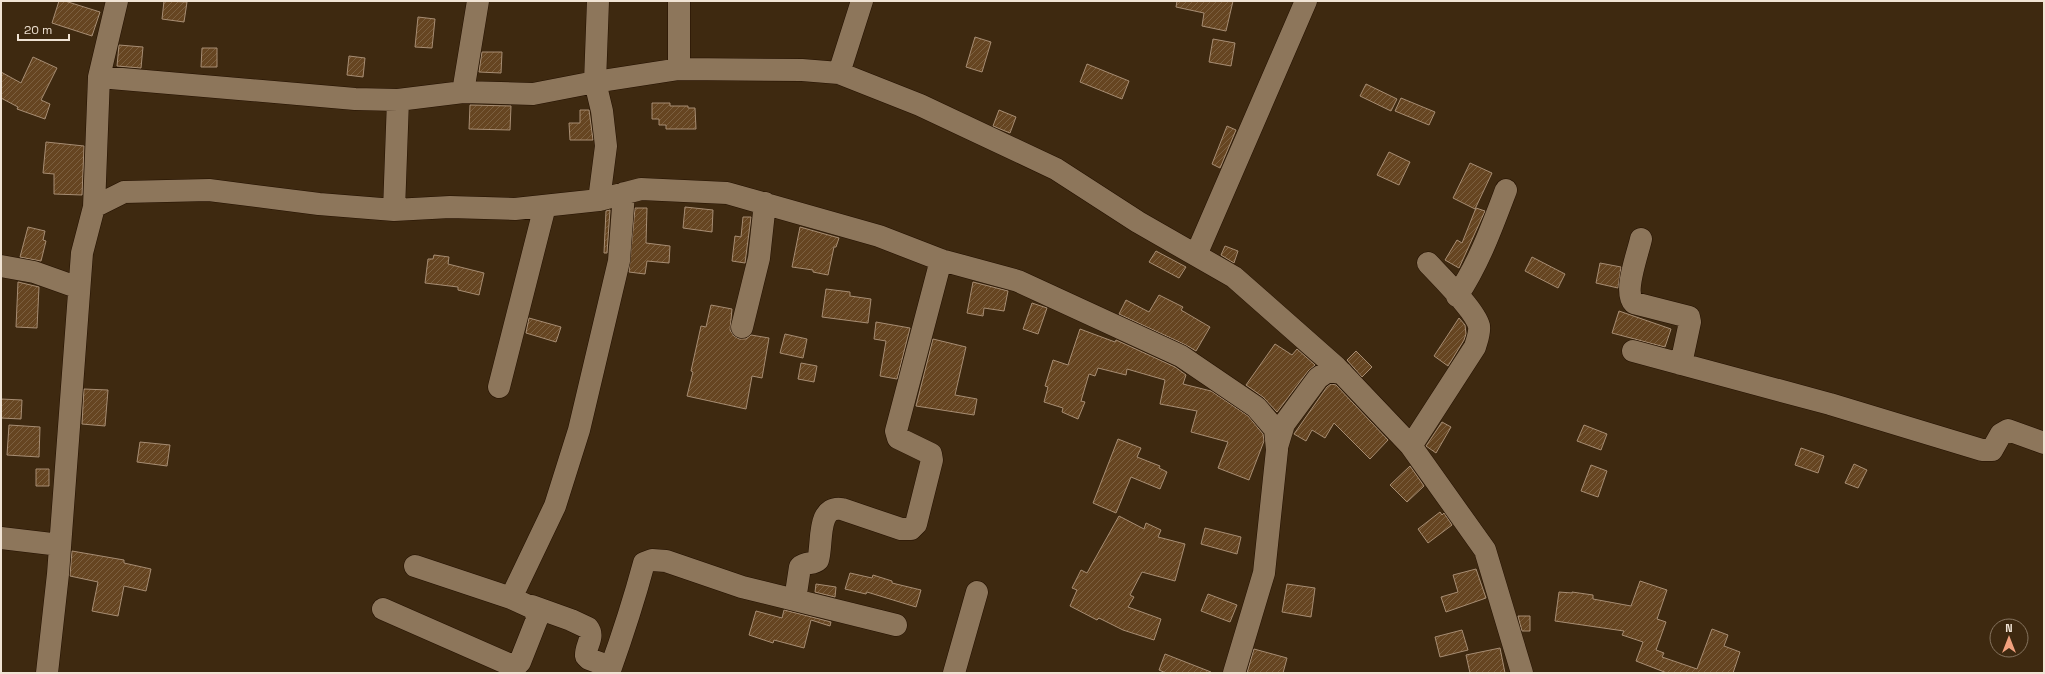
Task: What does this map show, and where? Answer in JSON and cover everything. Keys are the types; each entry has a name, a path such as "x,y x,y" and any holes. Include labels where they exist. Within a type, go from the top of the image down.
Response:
{"street":[{"path":"47,673 60,545 82,253 94,207 99,77 117,1"},
{"path":"463,92 478,1"},
{"path":"598,1 595,82 602,111 606,146 599,200"},
{"path":"679,1 679,69"},
{"path":"839,73 862,1"},
{"path":"1196,256 1306,1"},
{"path":"99,77 355,99 398,100 463,92 533,94 595,82 679,69 802,70 839,73 920,106 1056,169 1138,222 1234,277 1342,373 1411,446 1485,550 1522,673"},
{"path":"394,210 398,100"},
{"path":"94,207 124,192 209,190 319,204 394,210 450,207 515,209 599,200 641,189 727,192 879,236 941,260 1018,281 1181,356 1256,407 1275,429 1277,450"},
{"path":"1457,296 1470,277 1483,250 1506,190"},
{"path":"511,598 555,506 580,430 619,261 624,193"},
{"path":"742,327 759,258 765,203"},
{"path":"499,387 545,206"},
{"path":"1641,239 1630,287 1630,299 1634,303 1689,317 1690,322 1681,364"},
{"path":"795,600 800,567 804,563 814,563 819,557 825,517 830,510 835,508 842,509 901,529 911,529 916,524 932,460 931,454 898,438 896,431 941,260"},
{"path":"1411,446 1475,347 1479,335 1478,325 1475,318 1428,263"},
{"path":"1,266 34,272 79,288"},
{"path":"1633,351 1830,404 1982,450 1992,450 2001,434 2008,430 2044,443"},
{"path":"1234,673 1264,573 1277,450 1284,424 1318,378 1328,371 1342,373"},
{"path":"1,538 60,545"},
{"path":"415,566 511,598 571,620 588,628 591,638 586,649 586,656 610,670 644,563 652,560 666,561 742,587 896,625"},
{"path":"954,673 977,592"},
{"path":"383,609 506,663 517,665 520,662 537,619 535,609 532,606"}],"building":[{"path":"59,1 65,1 100,12 92,36 52,23"},
{"path":"164,1 187,2 184,22 162,19"},
{"path":"1177,1 1233,1 1226,31 1202,26 1204,13 1176,7"},
{"path":"418,17 435,19 432,48 415,47"},
{"path":"975,37 991,42 982,72 966,67"},
{"path":"1213,39 1235,43 1231,66 1209,62"},
{"path":"119,45 143,47 141,68 117,66"},
{"path":"202,48 217,48 217,67 201,67"},
{"path":"482,52 502,52 501,73 479,72"},
{"path":"349,56 365,58 363,77 347,75"},
{"path":"33,57 57,68 41,100 50,104 45,119 17,109 18,107 1,98 1,72 21,83"},
{"path":"1087,64 1129,81 1122,99 1080,82"},
{"path":"1366,84 1397,99 1391,111 1360,96"},
{"path":"1401,98 1435,112 1429,125 1395,111"},
{"path":"652,103 670,103 670,106 688,106 688,108 695,108 696,129 666,129 666,125 659,125 659,119 652,119"},
{"path":"470,105 511,106 510,130 469,129"},
{"path":"580,110 589,110 593,140 570,140 569,123 580,123"},
{"path":"999,110 1016,117 1010,133 993,126"},
{"path":"1227,126 1236,130 1220,168 1212,164"},
{"path":"46,142 84,146 82,195 54,194 54,174 43,173"},
{"path":"1389,152 1410,162 1399,185 1377,175"},
{"path":"1470,163 1492,173 1475,209 1453,198"},
{"path":"685,207 713,210 712,232 683,228"},
{"path":"635,208 647,208 646,243 670,246 669,263 647,261 645,274 629,272"},
{"path":"1476,208 1485,211 1459,268 1445,260 1457,240 1462,243"},
{"path":"610,210 607,253 604,253 606,211"},
{"path":"743,217 751,217 745,263 732,261 735,236 741,237"},
{"path":"28,227 45,231 43,240 46,241 41,261 20,257"},
{"path":"800,227 839,238 836,247 834,247 828,275 813,272 813,270 792,267"},
{"path":"1225,246 1238,251 1234,263 1221,255"},
{"path":"1156,251 1186,267 1179,278 1149,262"},
{"path":"434,255 449,257 448,264 484,273 479,295 458,290 458,287 425,283 428,259 433,259"},
{"path":"1532,257 1565,274 1558,288 1525,271"},
{"path":"1600,263 1621,267 1618,288 1596,283"},
{"path":"18,282 39,287 37,328 16,327"},
{"path":"973,282 1008,291 1004,311 984,308 983,316 967,313"},
{"path":"826,289 850,292 850,296 871,299 868,323 822,317"},
{"path":"1159,295 1183,307 1181,310 1210,327 1196,351 1119,314 1126,300 1149,312"},
{"path":"1032,303 1047,308 1038,334 1023,329"},
{"path":"711,305 732,309 730,330 734,336 739,339 746,339 751,335 769,338 762,378 752,376 746,409 687,396 701,326 706,327"},
{"path":"1619,311 1671,329 1665,347 1612,333"},
{"path":"529,318 561,327 556,342 526,333"},
{"path":"1459,318 1465,325 1466,334 1448,366 1434,356"},
{"path":"876,322 910,328 897,379 880,376 886,341 874,339"},
{"path":"1080,329 1115,342 1116,340 1175,367 1186,375 1183,384 1211,391 1248,416 1263,434 1264,441 1249,480 1218,468 1228,442 1191,432 1197,411 1160,404 1165,380 1127,369 1126,375 1098,368 1095,376 1089,374 1081,401 1085,402 1078,419 1062,412 1063,408 1044,402 1048,387 1045,386 1053,360 1068,365"},
{"path":"785,334 807,339 803,358 780,353"},
{"path":"933,339 966,347 955,395 977,399 974,415 916,406"},
{"path":"1275,344 1292,355 1297,349 1315,365 1308,371 1277,412 1263,397 1246,385"},
{"path":"1356,351 1372,367 1362,377 1347,360"},
{"path":"801,363 817,366 814,382 798,379"},
{"path":"1331,384 1336,385 1388,440 1370,459 1334,423 1325,438 1312,430 1306,441 1294,434 1327,387"},
{"path":"84,389 108,390 105,426 82,424"},
{"path":"1,399 22,400 21,419 1,418"},
{"path":"1442,422 1451,427 1436,453 1426,446"},
{"path":"9,425 40,427 39,457 7,455"},
{"path":"1584,425 1607,434 1601,450 1577,441"},
{"path":"1118,439 1141,448 1137,457 1160,466 1159,468 1167,472 1160,489 1131,477 1116,513 1093,503"},
{"path":"140,442 170,445 167,466 137,462"},
{"path":"1801,448 1824,456 1818,473 1795,465"},
{"path":"1854,464 1867,470 1858,488 1845,483"},
{"path":"1591,465 1607,471 1598,497 1581,491"},
{"path":"1410,466 1424,486 1407,502 1390,485"},
{"path":"36,469 49,469 49,486 36,486"},
{"path":"1440,512 1442,515 1444,513 1452,525 1428,543 1418,529"},
{"path":"1119,516 1144,529 1146,523 1161,530 1158,537 1185,544 1175,581 1142,572 1130,595 1134,597 1128,607 1161,619 1154,640 1123,630 1099,618 1097,620 1070,606 1077,590 1072,588 1081,570 1087,573"},
{"path":"1205,528 1241,537 1237,554 1201,544"},
{"path":"72,551 124,560 124,563 151,569 146,591 124,586 118,616 92,611 98,582 70,576"},
{"path":"1476,569 1486,598 1446,612 1441,597 1458,592 1453,575"},
{"path":"850,573 872,578 873,575 892,581 892,583 921,590 916,607 867,592 866,594 845,589"},
{"path":"1640,581 1667,590 1657,619 1666,622 1656,650 1664,653 1662,657 1697,669 1712,629 1728,635 1724,646 1740,652 1733,673 1667,673 1636,661 1643,642 1622,635 1624,631 1555,621 1559,592 1593,595 1593,599 1631,606"},
{"path":"816,584 836,587 835,597 815,592"},
{"path":"1287,584 1315,588 1311,617 1282,612"},
{"path":"1208,594 1237,605 1230,622 1201,611"},
{"path":"784,610 831,622 830,626 811,620 804,648 774,640 773,643 749,635 756,611 782,618"},
{"path":"1518,616 1530,616 1530,631 1522,631"},
{"path":"1462,630 1468,650 1440,657 1435,637"},
{"path":"1500,648 1505,673 1470,673 1466,655"},
{"path":"1254,649 1287,658 1283,673 1247,673"},
{"path":"1165,654 1211,673 1166,673 1159,670"}]}
